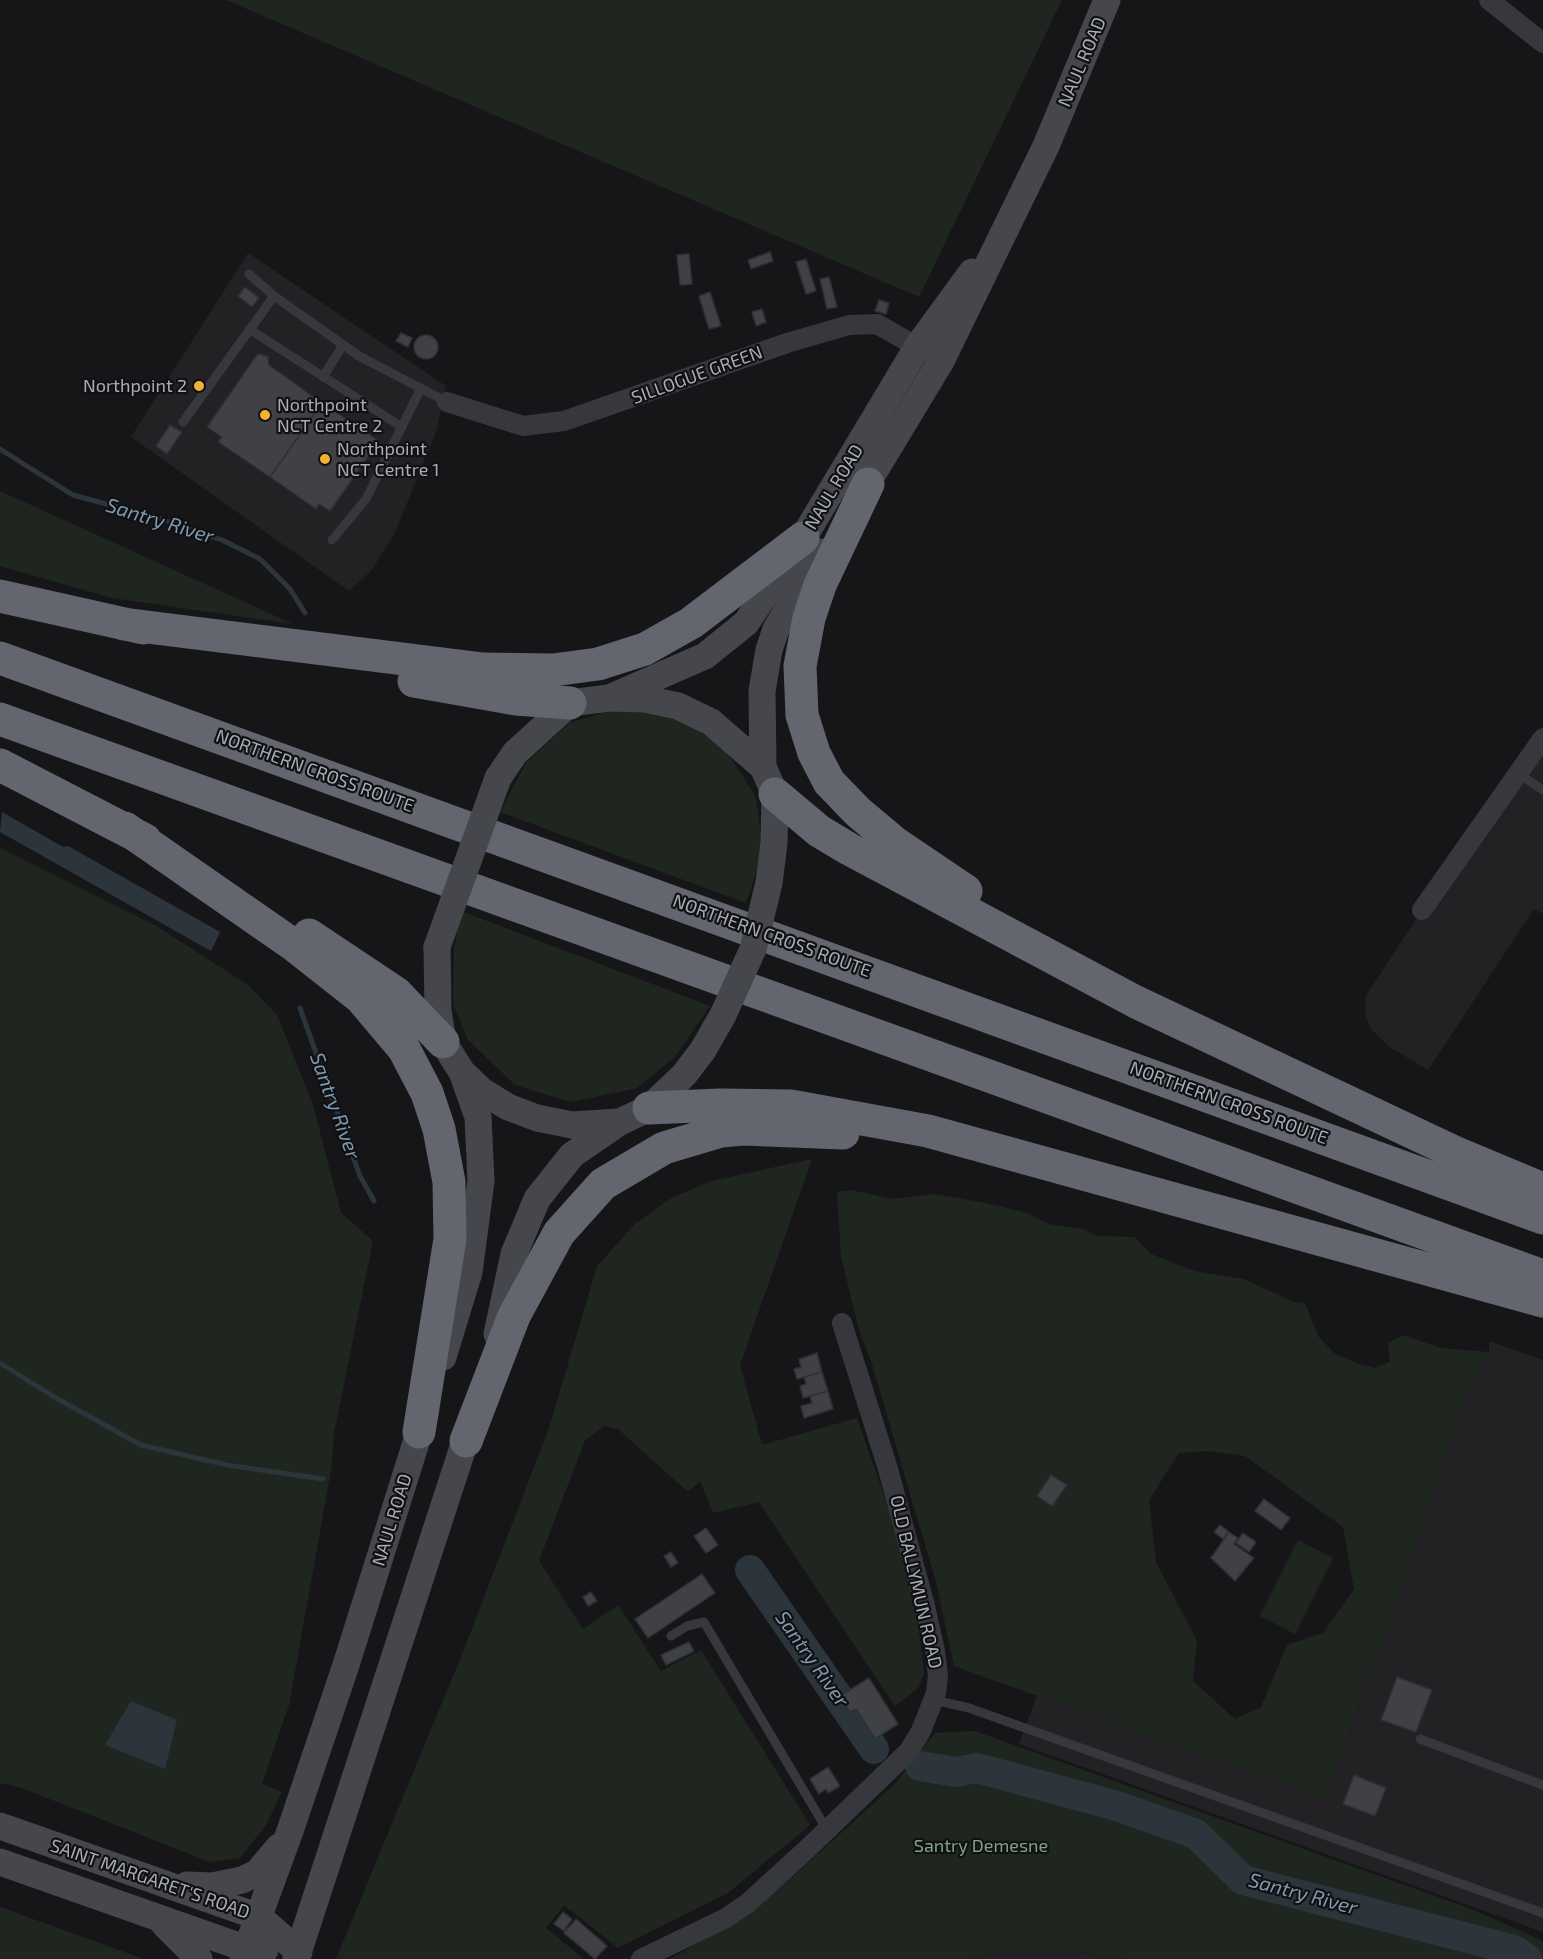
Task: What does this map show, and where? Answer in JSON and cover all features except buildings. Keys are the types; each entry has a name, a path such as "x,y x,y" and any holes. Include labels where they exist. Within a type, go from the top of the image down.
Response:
{"highway":[{"path":"868,484 820,585 807,628 800,666 802,715 814,753 830,782 858,812 895,843 1136,1002"},
{"path":"123,624 472,667 553,670 598,664 645,649 691,623 803,538"},
{"path":"0,596 309,662 505,697 570,703"},
{"name":"NORTHERN CROSS ROUTE","path":"0,658 612,878 1543,1218"},
{"path":"0,719 1543,1276"},
{"path":"0,765 126,828 335,949 396,993 443,1041"},
{"path":"769,781 819,831 1136,1002 1454,1152 1543,1189"},
{"path":"126,828 295,946 361,998 404,1049 427,1093 439,1129 449,1182 450,1239 419,1432"},
{"path":"649,1108 720,1105 791,1106 928,1131 1543,1301"},
{"path":"466,1441 514,1316 559,1233 603,1184 664,1148 721,1131 754,1129 875,1134 1042,1163"}],"main road":[{"name":"NAUL ROAD","path":"620,1122 649,1108 684,1075 703,1050 723,1015 753,949 769,883 774,843 762,691 769,650 776,629 868,484 941,361 1046,146 1107,0"},
{"name":"NAUL ROAD","path":"609,698 705,656 746,623 803,538 918,346 1010,221"},
{"path":"620,1122 572,1125 537,1119 508,1107 482,1092 462,1072 443,1041 438,1011 437,948 498,777 515,753 570,703 609,698 645,699 678,706 711,722 769,781"},
{"name":"NAUL ROAD","path":"245,1954 290,1831 469,1272 481,1181 478,1117 462,1072"},
{"path":"298,1955 466,1441 495,1340 514,1254 537,1198 572,1155 620,1122"},
{"name":"SAINT MARGARET'S ROAD","path":"0,1826 259,1917 298,1955"},
{"path":"162,1883 212,1886 242,1880 257,1873 290,1831"},
{"name":"SAINT MARGARET'S ROAD","path":"0,1862 156,1917 245,1954 298,1955"},
{"path":"156,1917 199,1959"}],"street":[{"path":"1489,0 1543,43"},
{"name":"SILLOGUE GREEN","path":"447,402 523,426 564,421 777,346 849,325 877,324 941,361"},
{"path":"1422,910 1543,738"},
{"name":"OLD BALLYMUN ROAD","path":"641,1959 686,1939 747,1903 892,1770 909,1751 934,1700 938,1676 925,1606 888,1469 843,1323"}],"lane":[{"path":"249,274 274,296 343,345 420,390 447,402"},
{"path":"183,422 274,296"},
{"path":"249,329 402,427"},
{"path":"323,377 343,345"},
{"path":"332,540 366,500 420,390"},
{"path":"1519,774 1543,790"},
{"path":"671,1636 687,1626 704,1622 827,1830"},
{"path":"934,1700 969,1708 1543,1913"},
{"path":"1419,1739 1543,1785"}],"shaded area":[{"path":"248,253 446,386 437,429 394,535 371,571 349,591 131,437"},
{"path":"1543,738 1543,914 1534,909 1428,1070 1388,1046 1371,1029 1366,1017 1365,997 1422,910"},
{"path":"2,812 63,847 68,846 220,932 211,951 0,832"},
{"path":"1489,1341 1543,1360 1543,1932 1019,1744 1037,1695 1326,1800 1468,1393 1489,1352"},
{"path":"131,1701 177,1720 165,1769 105,1745"},
{"path":"1057,1948 1125,1959 974,1959 1000,1949"}],"green space":[{"path":"226,0 1062,0 919,297"},
{"path":"0,491 293,624 112,598 0,566"},
{"path":"623,707 687,722 727,752 756,797 763,851 746,903 500,812 526,763 569,723"},
{"path":"0,848 158,927 248,985 277,1015 313,1105 341,1213 373,1241 334,1433 331,1470 289,1705 262,1784 282,1792 266,1825 240,1858 210,1862 19,1787 0,1783"},
{"path":"461,911 710,1006 675,1057 637,1088 571,1102 515,1085 468,1040 453,1004 454,950"},
{"path":"812,1159 740,1365 762,1445 857,1418 903,1550 915,1595 924,1673 919,1687 895,1706 759,1502 713,1513 700,1481 688,1492 618,1429 604,1426 585,1440 539,1561 583,1629 618,1605 661,1671 701,1650 810,1825 728,1893 618,1948 564,1905 546,1928 584,1959 336,1959 463,1652 549,1428 597,1266 636,1223 670,1199 711,1181"},
{"path":"852,1190 893,1199 934,1194 1024,1212 1049,1224 1082,1229 1098,1236 1134,1237 1151,1254 1194,1271 1243,1279 1294,1302 1305,1303 1318,1336 1334,1353 1358,1364 1375,1368 1390,1362 1388,1343 1403,1335 1441,1348 1489,1352 1468,1393 1326,1800 954,1666 936,1582 872,1364 858,1327 841,1256 837,1192","holes":["1208,1451 1245,1456 1343,1527 1354,1589 1323,1633 1287,1645 1261,1707 1235,1719 1193,1681 1197,1641 1156,1562 1149,1500 1179,1453"]},
{"path":"1298,1540 1333,1558 1295,1634 1260,1616"},
{"name":"Santry Demesne","path":"975,1731 1474,1910 1543,1941 1543,1959 1125,1959 1057,1948 1000,1949 974,1959 670,1959 731,1923 787,1882 895,1784 935,1733"},
{"path":"0,1907 144,1959 0,1959"}],"waterway":[{"name":"Santry River","path":"0,449 73,495 155,517 222,540 260,559 290,589 305,613"},
{"name":"Santry River","path":"300,1008 360,1176 374,1201"},
{"path":"0,1363 56,1398 141,1445 227,1465 323,1479"},
{"name":"Santry River","path":"750,1570 874,1749"},
{"name":"Santry River","path":"920,1766 955,1772 977,1768 1117,1806 1196,1834 1243,1880 1514,1950 1527,1959"}],"place":[{"name":"Northpoint 2","path":"199,386"},
{"name":"Northpoint NCT Centre 2","path":"265,415"},
{"name":"Northpoint NCT Centre 1","path":"325,459"}]}
